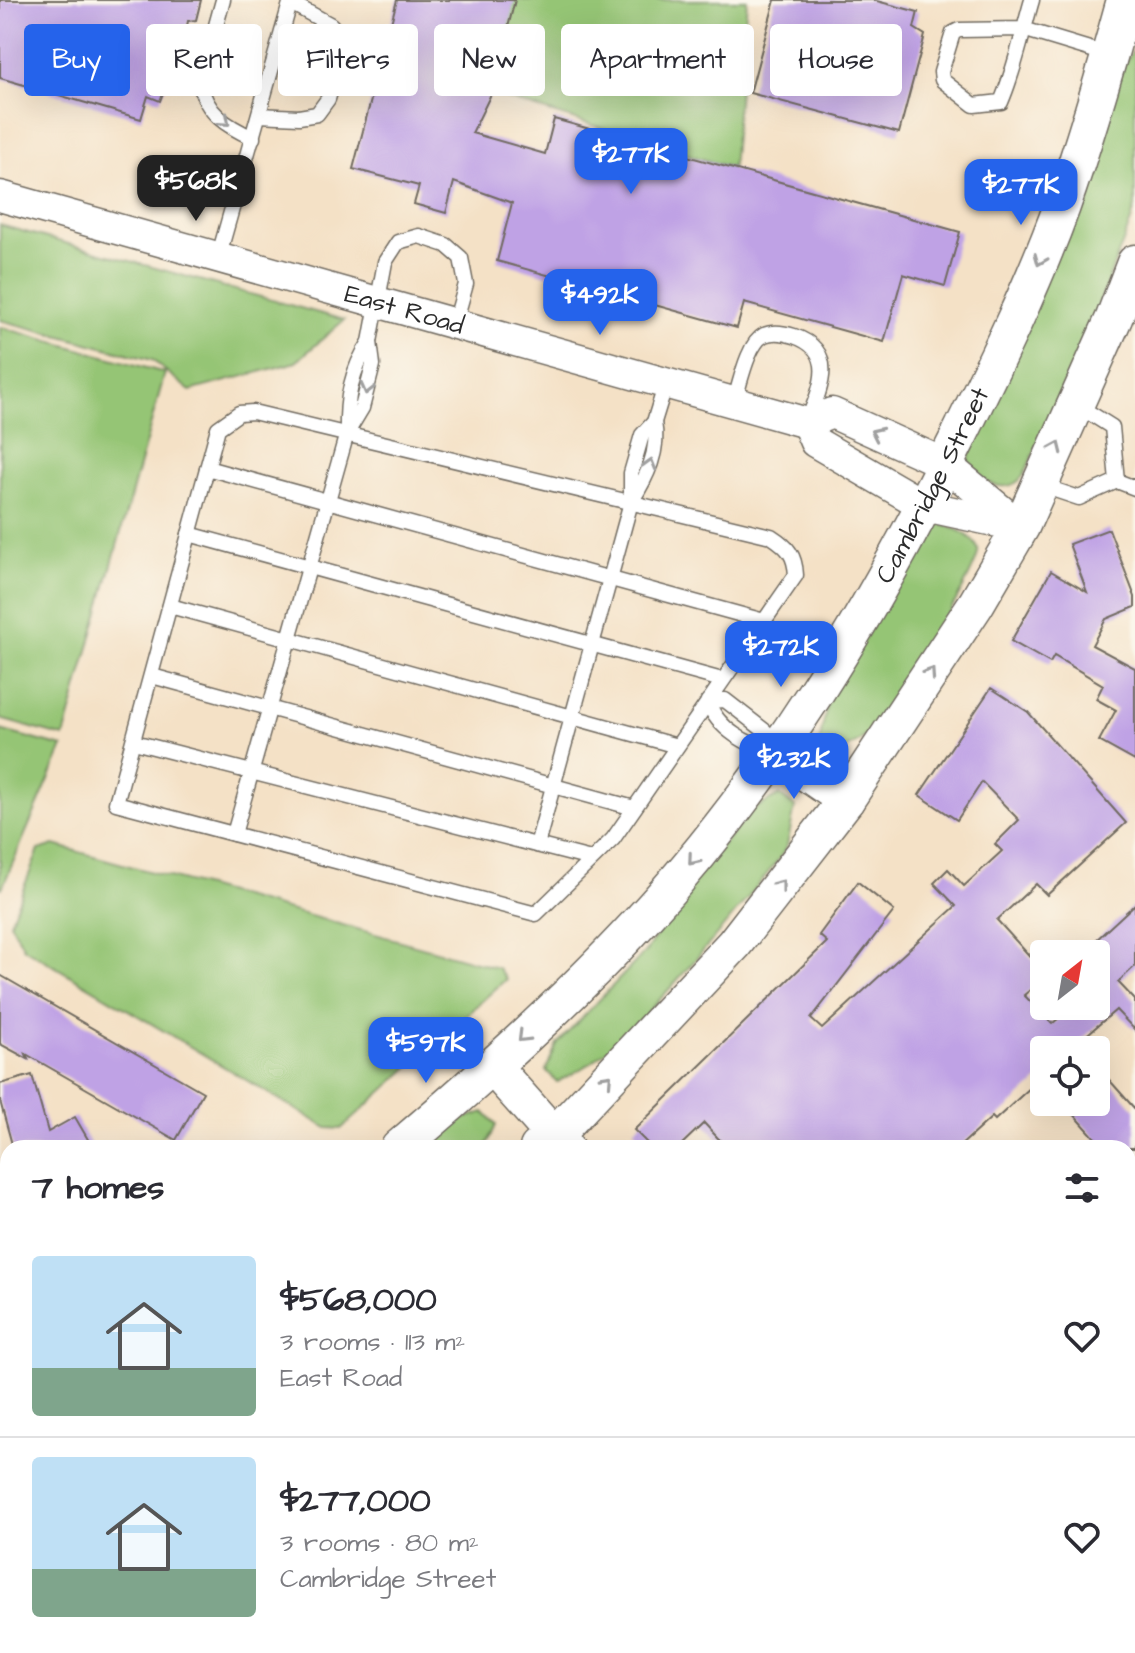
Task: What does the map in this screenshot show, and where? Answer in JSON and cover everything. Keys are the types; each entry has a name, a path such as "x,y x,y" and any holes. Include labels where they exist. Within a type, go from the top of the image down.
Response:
{"street":[{"name":"Cambridge Street","path":"408,1140 493,1067 637,926 698,854 776,752 860,621 925,506 1009,335 1061,208 1098,100 1125,0"},
{"name":"East Road","path":"0,196 807,423 832,413 945,464 1021,527"},
{"path":"556,1140 734,944 846,800 976,604 1021,527 1135,263"},
{"path":"807,423 815,442 925,506 1021,527"},
{"path":"776,752 846,800"},
{"path":"493,1067 549,1140"}],"lane":[{"path":"223,0 200,83 202,94 223,124 253,138"},
{"path":"1032,0 1023,29 1001,102 974,105 942,80 941,72 953,33 959,30 1023,29 1110,55"},
{"path":"218,258 291,2 331,25 345,42 328,99 317,114 299,117 259,115"},
{"path":"234,834 347,433 362,408 373,365 370,342 385,262 398,242 419,236 446,245 461,258 466,284 455,323"},
{"path":"734,402 749,357 763,336 777,332 795,336 812,344 820,355 822,386 807,423"},
{"path":"537,845 631,502 646,479 658,439 654,422 666,383"},
{"path":"1076,404 1112,427 1117,481"},
{"path":"253,412 771,536 785,545 795,558 796,575 608,845 536,914 116,803 207,468 218,428 239,413 253,412"},
{"path":"207,468 764,621"},
{"path":"1040,485 1079,498 1117,481 1135,488"},
{"path":"189,534 722,680"},
{"path":"170,606 677,746"},
{"path":"152,676 634,808"},
{"path":"708,701 725,700 756,723 765,731 776,752"},
{"path":"134,742 591,859"}],"green space":[{"path":"513,0 747,0 745,24 561,24 561,96 738,96 732,168 498,96 545,96 545,24 507,24"},
{"path":"1135,47 1135,207 1130,224 1087,334 1024,475 1010,485 995,485 973,472 968,465 970,454 1119,73"},
{"path":"0,225 344,320 296,362 190,391 152,360 0,320"},
{"path":"0,327 165,373 64,737 0,719"},
{"path":"938,524 972,539 978,549 976,561 934,637 884,716 865,737 834,755 819,744 829,695 932,527"},
{"path":"0,730 63,747 2,888 0,887"},
{"path":"780,795 795,807 787,846 779,859 700,954 633,1027 606,1052 557,1082 546,1070 557,1044 646,951 699,872 752,810"},
{"path":"54,845 498,968 506,979 341,1129 327,1128 24,948 10,922 39,850"},
{"path":"484,1112 496,1125 489,1140 428,1140 448,1124"}],"building":[{"path":"0,0 201,0 196,20 188,21 187,24 146,24 148,96 141,119 62,96 130,96 130,24 24,24 24,85 0,78"},
{"path":"397,0 515,0 509,24 434,24 434,96 490,96 472,133 545,154 554,119 960,232 945,286 903,274 884,342 744,303 737,328 497,261 512,203 454,182 446,213 414,204 419,186 353,169 372,96 418,96 418,24 391,24"},
{"path":"775,0 873,0 918,12 914,28 925,35 899,133 754,94 754,78"},
{"path":"1109,529 1135,597 1135,607 1106,619 1092,645 1135,668 1135,761 1099,741 1116,710 1096,699 1103,685 1054,656 1050,663 1011,641 1051,571 1087,592 1069,544"},
{"path":"991,688 1028,712 1126,823 1047,895 1036,884 997,920 1030,957 1030,990 1024,995 1030,1001 1030,1020 1048,1020 1052,1024 1057,1020 1104,1020 1085,1036 1030,1036 1030,1088 995,1120 992,1117 967,1140 720,1140 704,1123 686,1140 644,1140 634,1130 827,942 819,935 858,882 894,911 811,1019 822,1029 956,906 934,883 948,869 964,886 1002,851 995,844 1019,820 982,782 957,820 919,795"},
{"path":"1135,904 1135,966 1118,982 1135,1000 1135,1030 1116,1010 1110,1015 1110,940 1096,940"},
{"path":"0,975 203,1092 176,1140 26,1054 28,1059 0,1044"},
{"path":"32,1075 48,1132 75,1117 88,1140 11,1140 0,1101 0,1084"},
{"path":"1110,1081 1135,1109 1135,1140 1097,1140 1075,1116 1110,1116"}]}
